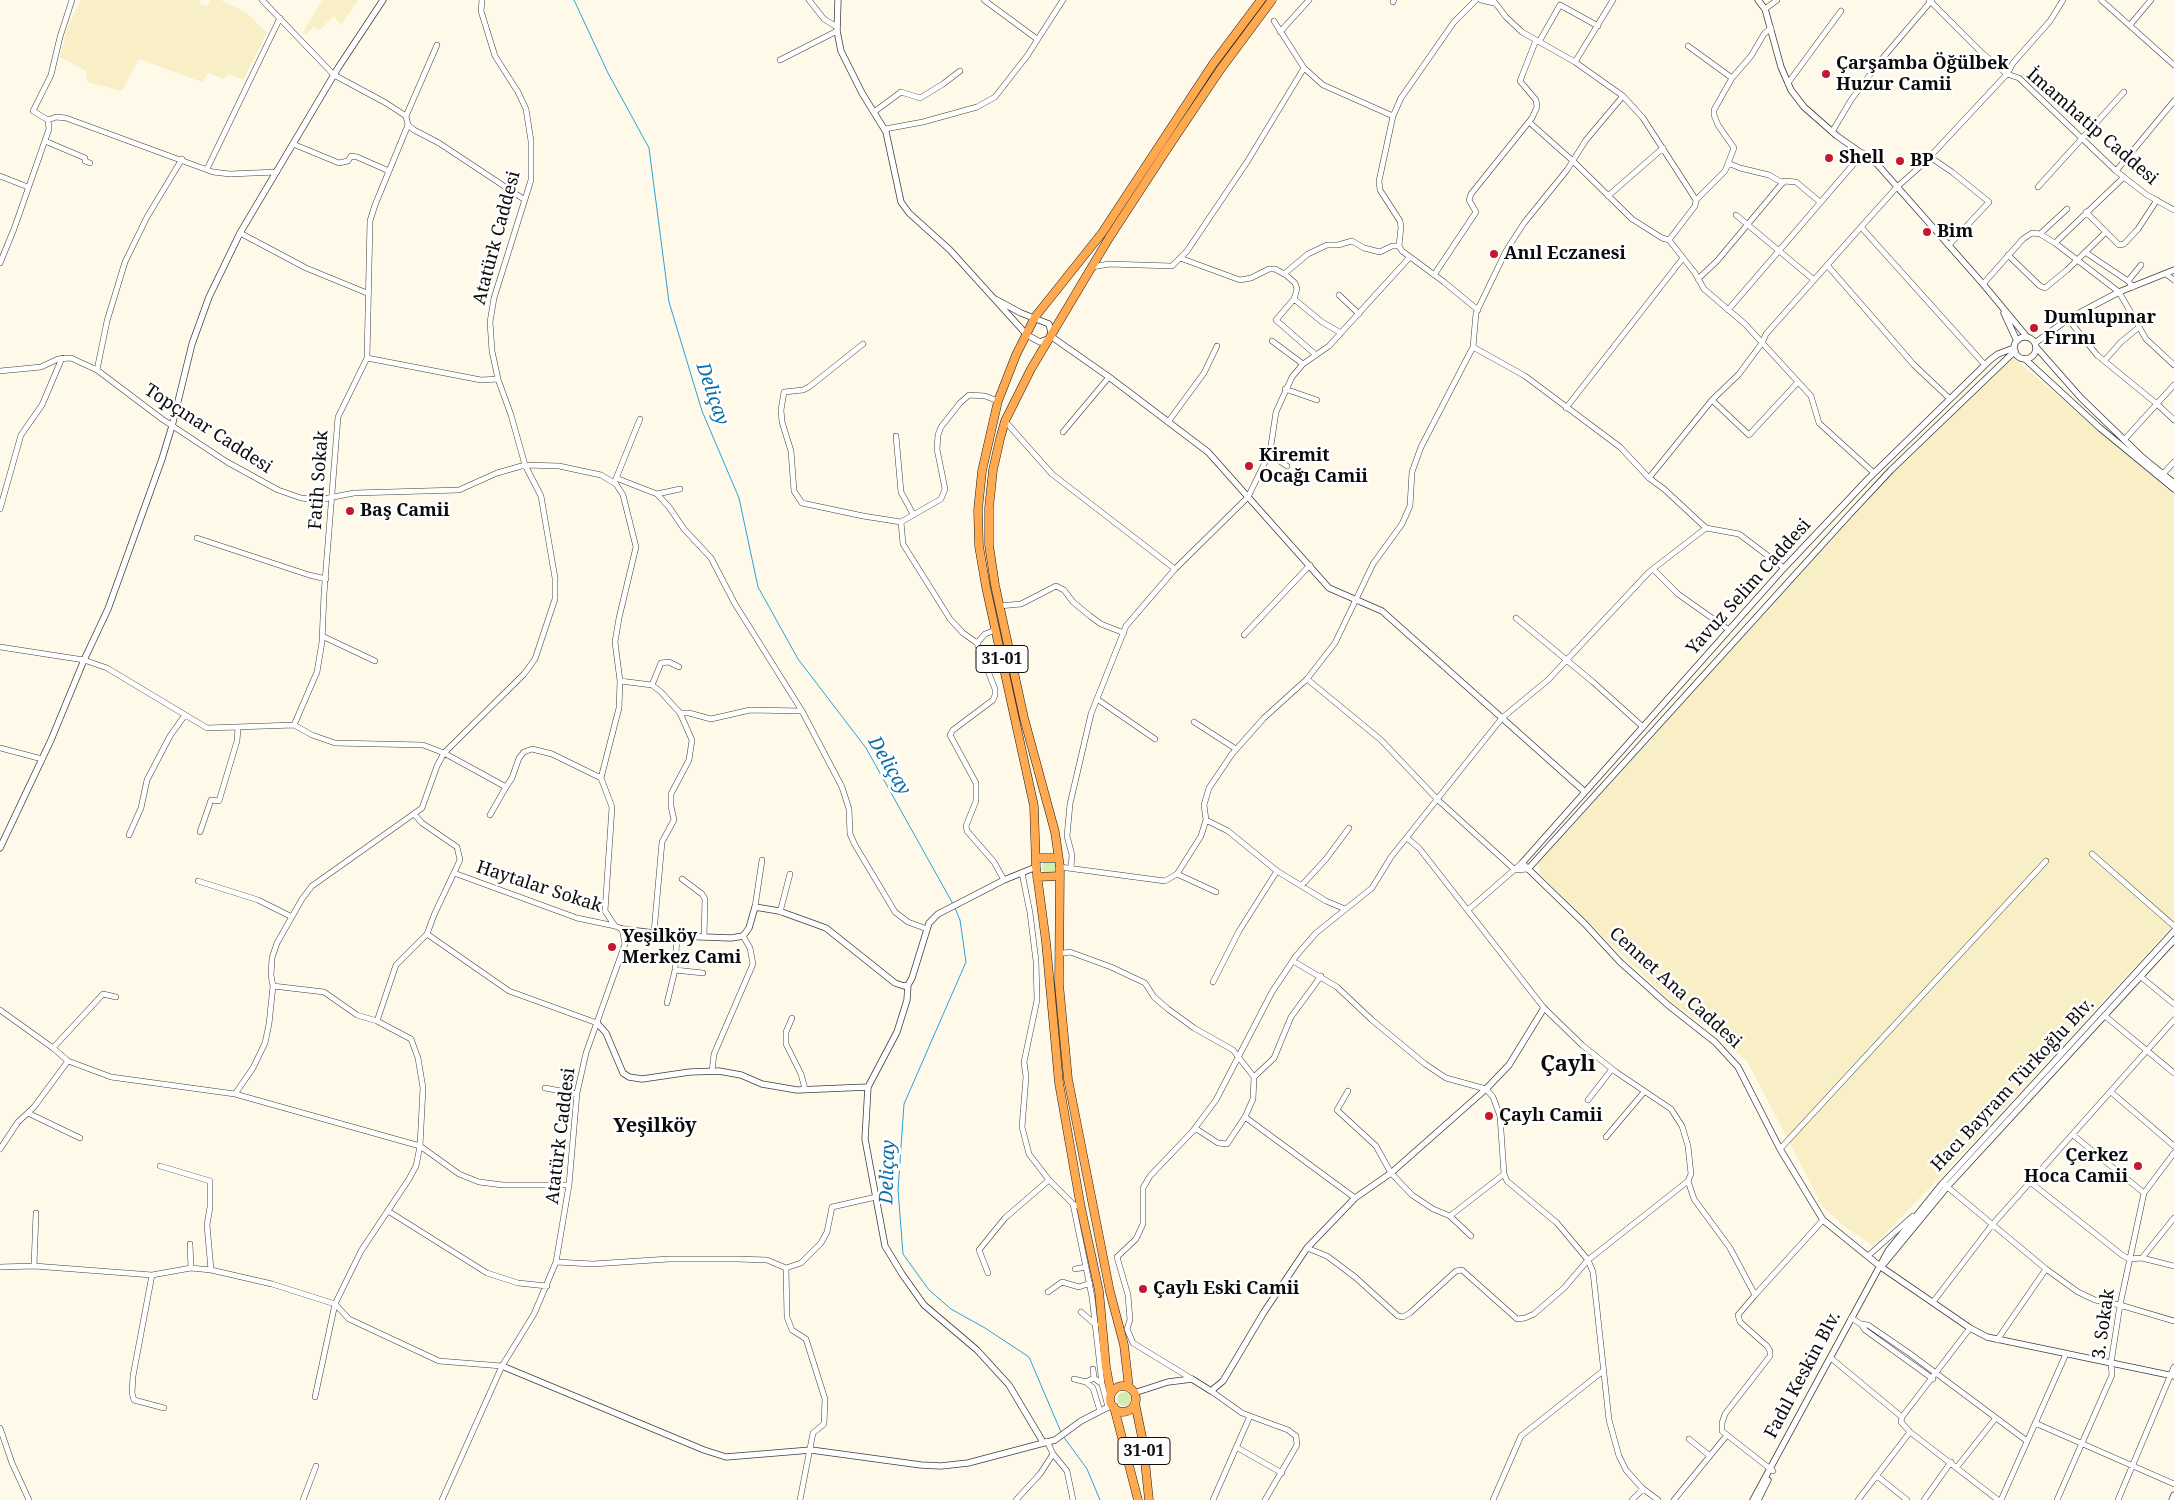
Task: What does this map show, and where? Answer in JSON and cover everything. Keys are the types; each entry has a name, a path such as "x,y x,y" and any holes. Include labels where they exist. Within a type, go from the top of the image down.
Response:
{"highway":[{"name":"31-01","path":"1111,1394 1106,1367 1099,1291 1081,1208 1060,1083 1046,942 1036,868 1034,806 980,554 978,510 982,471 998,401 1016,355 1036,318 1102,234 1213,64 1261,0"},
{"name":"31-01","path":"1132,1390 1124,1344 1108,1283 1068,1079 1062,1026 1058,954 1060,867 1052,822 1024,718 999,606 990,545 989,508 993,470 1005,421 1032,369 1092,267 1215,77 1272,0"},
{"path":"1036,858 1058,858"},
{"path":"1037,877 1060,876"},
{"path":"1119,1387 1132,1390 1135,1403 1127,1411 1120,1411 1111,1406 1111,1394 1119,1387"},
{"name":"31-01","path":"1135,1403 1143,1442 1149,1500"},
{"name":"31-01","path":"1111,1406 1138,1500"}],"street":[{"path":"48,120 33,111 50,76 72,0"},
{"path":"262,0 334,75 406,116"},
{"path":"0,848 42,759 108,609 172,426 192,344 209,297 240,233 334,75 383,0"},
{"name":"Atatürk Caddesi","path":"444,753 524,674 535,658 555,599 555,578 541,496 525,464 498,379 492,351 490,322 494,298 531,180 531,141 526,109 518,92 495,56 481,11 482,0"},
{"path":"809,0 824,19 837,29"},
{"path":"838,0 837,29 841,51 862,93 884,130 901,202 909,213 950,250 1027,335 1040,342 1052,337"},
{"path":"984,0 1038,39"},
{"path":"884,130 923,122 977,107 995,97 1038,39 1063,0"},
{"path":"1280,32 1309,0"},
{"path":"1476,0 1454,22 1401,98 1393,116 1379,181 1380,190 1400,221 1399,246 1409,258 1478,310"},
{"path":"1481,0 1494,1 1506,17 1522,32 1575,62 1623,96 1643,118 1696,200"},
{"path":"1575,62 1613,0"},
{"path":"1758,0 1765,9 1781,67 1788,83 1804,107 1832,132 1863,152 1877,164 2080,398 2174,489"},
{"path":"1765,9 1777,0"},
{"path":"1649,478 1712,400 1739,374 1762,343 1766,334 1897,186 1930,157 2007,74 2013,63 2055,14 2063,0"},
{"path":"2101,0 2174,65"},
{"path":"2130,25 2151,0"},
{"path":"1832,132 1851,100 1881,60 1931,1"},
{"name":"İmamhatip Caddesi","path":"1931,1 1975,46 2007,74 2019,78 2124,177 2174,210"},
{"path":"1434,275 1476,212 1469,200 1471,194 1529,122 1537,107 1536,100 1520,81 1537,41 1560,5 1598,26"},
{"path":"1788,83 1841,10"},
{"path":"207,169 280,18"},
{"path":"1274,21 1304,68 1323,85 1393,116"},
{"path":"1668,240 1695,206 1696,200 1725,171 1734,148 1714,115 1714,110 1732,78 1752,56 1764,34 1771,28"},
{"path":"780,60 837,29"},
{"path":"437,45 406,116 408,125 525,200"},
{"path":"1688,46 1732,78"},
{"path":"1092,267 1109,264 1172,266 1187,251 1247,162 1304,68"},
{"path":"874,112 901,92 920,98 960,71"},
{"path":"2038,187 2124,92"},
{"path":"1060,867 1166,881 1177,874 1202,836 1206,820 1204,805 1210,788 1236,749 1264,718 1308,679 1335,643 1358,600 1373,564 1402,524 1410,506 1412,472 1421,447 1473,347 1478,310 1506,251 1524,223 1573,161 1586,140 1623,96"},
{"path":"2116,170 2174,101"},
{"path":"48,120 56,117 66,118 207,169 230,174 276,172"},
{"path":"0,262 14,229 45,141 49,129 48,120"},
{"path":"1529,122 1573,161 1632,219 1668,240 1704,289 1762,343 1811,396 1819,423 1874,473"},
{"name":"Fatih Sokak","path":"294,725 317,672 322,636 338,417 367,358 370,221 408,125"},
{"path":"45,141 80,156 90,163"},
{"path":"294,144 338,163 348,161 352,156 389,171"},
{"path":"1608,196 1663,148"},
{"path":"1728,310 1863,152"},
{"path":"1930,157 1989,202 1949,245"},
{"path":"97,370 107,321 125,262 147,217 182,159"},
{"path":"1728,162 1740,168 1764,173 1783,182"},
{"path":"0,176 28,187"},
{"path":"2055,243 2124,177"},
{"path":"1698,279 1749,224 1783,182 1788,180 1796,182 1820,202"},
{"path":"2086,212 2119,245 2124,244 2138,229 2158,200"},
{"path":"2040,234 2067,208"},
{"path":"1736,215 1814,280"},
{"path":"1861,227 1985,365"},
{"path":"2008,255 2040,286 2045,288 2106,232"},
{"path":"240,233 306,268 367,293"},
{"path":"1983,284 2008,255 2032,233 2040,234 2055,243 2118,292 2146,339 2174,365"},
{"path":"1284,274 1308,254 1326,245 1338,245 1352,241 1364,248 1380,252 1392,246 1399,246"},
{"path":"2085,252 2128,281 2133,287"},
{"path":"1180,258 1240,280 1251,278 1269,268 1284,274 1295,283 1297,289 1294,298 1276,320 1316,355"},
{"path":"1071,867 1072,854 1067,836 1070,804 1091,714 1126,626 1175,569 1248,497 1269,454 1276,412 1292,377 1303,364 1329,346 1409,258"},
{"path":"1566,408 1682,258"},
{"path":"1827,265 1914,365 1950,399"},
{"path":"2128,281 2141,265"},
{"path":"2026,359 2032,357 2036,345 2068,319 2118,292 2174,270"},
{"path":"2166,274 2174,280"},
{"path":"1339,295 1359,314"},
{"path":"1294,298 1322,322 1341,333"},
{"path":"995,299 1021,313 1049,324 1052,337 1109,377 1208,452 1329,588 1382,612 1585,792"},
{"path":"2003,311 2017,341 2014,349 2019,357 2026,359 2052,385 2161,476 2174,483"},
{"path":"2068,319 2097,355 2174,420"},
{"path":"2104,360 2138,328"},
{"path":"2017,341 2027,337"},
{"path":"1272,341 1303,364"},
{"path":"863,344 809,387 804,390 784,392 781,410 782,422 791,451 794,491 802,503 901,522 941,499 945,489 937,449 938,435 941,427 960,403 969,395 985,396 998,401"},
{"path":"1168,422 1204,373 1217,346"},
{"path":"1473,347 1525,376 1620,447 1649,478 1664,489 1706,528 1739,534 1793,576"},
{"name":"Yavuz Selim Caddesi","path":"1522,864 1784,568 1874,473 1985,365 1998,354 2014,349"},
{"name":"Yavuz Selim Caddesi","path":"1528,869 1891,470 2014,349"},
{"path":"0,371 40,367 62,358"},
{"path":"0,509 21,435 42,405 62,358"},
{"name":"Topçınar Caddesi","path":"62,358 71,358 97,370 172,426 227,462 278,490 301,498 318,500 364,492 459,490 497,473 525,464"},
{"path":"367,358 481,380 498,379"},
{"path":"1063,432 1109,377"},
{"path":"1712,400 1749,435 1798,382"},
{"path":"2124,440 2174,385"},
{"path":"1285,389 1317,400"},
{"path":"640,419 627,446 615,481 623,495 636,548 615,642 620,681 619,708 602,778 612,807 605,912 615,926 622,929 677,936 731,938 743,936 750,928 762,860"},
{"path":"1005,421 1052,474 1175,569"},
{"path":"896,436 901,492 913,514"},
{"path":"1269,454 1287,466"},
{"path":"2161,476 2174,462"},
{"path":"525,464 559,466 601,475 656,494 669,507 684,529 711,558 735,604 802,711 842,788 849,809 850,834 855,845 895,912 908,922 927,929"},
{"path":"656,494 680,488"},
{"path":"901,522 903,544 941,607 963,634 977,643 995,689 993,700 952,730 950,735 976,783 976,801 966,826 994,862 1004,880"},
{"path":"1265,1500 1297,1445 1296,1436 1288,1430 1242,1413 1211,1391 1133,1343 1127,1330 1130,1320 1128,1295 1117,1257 1136,1239 1143,1224 1143,1188 1150,1176 1195,1128 1216,1100 1272,992 1293,961 1316,933 1372,888 1391,857 1502,718 1548,680 1620,600 1653,569 1706,528"},
{"path":"197,538 326,579"},
{"path":"1244,635 1310,565"},
{"path":"1653,569 1678,594 1729,630"},
{"path":"999,606 1021,604 1056,586 1064,590 1072,602 1101,624 1124,633"},
{"path":"1516,618 1643,727"},
{"path":"977,643 985,634 995,630"},
{"path":"322,636 375,661"},
{"path":"0,647 84,660 118,673 207,728 294,725 312,735 335,743 423,745 444,753 506,787"},
{"path":"652,685 660,663 669,662 680,667"},
{"path":"1308,679 1381,740 1438,800 1515,870 1528,869"},
{"path":"620,681 652,685 661,692 680,713 692,740 689,760 671,794 670,801 674,820 662,842 654,932"},
{"path":"1097,700 1154,739"},
{"path":"680,713 689,713 711,719 750,710 802,711"},
{"path":"129,835 154,767 170,736 185,715"},
{"path":"1194,722 1236,749"},
{"path":"200,832 211,800 218,801 232,761 238,728"},
{"path":"0,748 42,759"},
{"path":"490,816 512,778 519,758 524,752 532,749 552,754 602,778"},
{"path":"235,1094 254,1068 265,1044 273,986 271,975 272,958 277,943 292,917 312,886 422,808 437,766 444,753"},
{"path":"377,1021 396,964 428,934 434,915 460,860 457,847 422,823 414,814"},
{"path":"1206,820 1228,831 1277,871 1302,884 1326,901 1345,909"},
{"path":"1302,884 1326,858 1349,828"},
{"path":"1307,1248 1327,1256 1355,1277 1398,1316 1403,1318 1456,1271 1462,1270 1517,1319 1525,1318 1534,1314 1564,1288 1588,1260 1688,1181 1691,1174 1688,1146 1682,1126 1671,1109 1612,1069 1544,1008 1419,848 1407,838"},
{"path":"2092,854 2174,926"},
{"path":"1780,1149 2046,861"},
{"path":"1468,910 1522,864"},
{"name":"Cennet Ana Caddesi","path":"1522,864 1585,924 1620,962 1668,1005 1715,1042 1738,1067 1780,1149 1823,1220 1880,1265 1970,1328 1987,1337 2172,1376"},
{"path":"1036,868 1004,880 938,914 929,923 908,985 907,1000 897,1032 868,1087 865,1139 885,1246 924,1305 996,1368 1019,1398 1045,1442 1067,1471 1074,1500"},
{"path":"1213,982 1239,931 1277,871"},
{"name":"Haytalar Sokak","path":"454,873 576,918 615,926"},
{"path":"1022,873 1034,942 1037,1000 1028,1035 1024,1062 1026,1077 1022,1127 1029,1154 1049,1180 1073,1204 1081,1208"},
{"path":"780,912 790,874"},
{"path":"1177,874 1216,892"},
{"path":"682,879 702,894 705,899 704,937"},
{"path":"198,880 258,900 292,917"},
{"path":"755,907 780,912 826,928 895,982 904,986 908,985"},
{"name":"Atatürk Caddesi","path":"442,1500 502,1366 534,1314 556,1262 569,1185 577,1094 586,1053 625,944 622,929"},
{"name":"Hacı Bayram Türkoğlu Blv.","path":"1880,1265 1945,1185 2174,931"},
{"path":"428,934 509,991 597,1023 610,1040 623,1073 629,1077 642,1079 690,1072 712,1071 741,1075 762,1084 805,1090 868,1087"},
{"path":"667,1003 675,970 677,936"},
{"path":"712,1071 714,1054 753,964 750,948 743,936"},
{"name":"Hacı Bayram Türkoğlu Blv.","path":"1880,1265 1921,1209 2105,1016 2174,940"},
{"path":"1058,954 1070,952 1111,967 1145,984 1154,997 1168,1009 1194,1028 1233,1050 1254,1077 1253,1099 1245,1117 1227,1144 1218,1143 1195,1128"},
{"path":"1293,961 1322,976 1337,987 1372,1020 1425,1064 1446,1078 1486,1088 1500,1116 1504,1174 1507,1181 1557,1223 1588,1260 1593,1272 1609,1420 1619,1456 1626,1470 1643,1489 1658,1500"},
{"path":"675,970 704,974"},
{"path":"1254,1077 1274,1058 1291,1017 1322,976"},
{"path":"2141,977 2174,1004"},
{"path":"273,986 324,992 357,1015 377,1021 411,1039 418,1058 423,1088 420,1146 416,1166 361,1251 335,1304 315,1398"},
{"path":"53,1048 103,994 116,997"},
{"path":"1211,1391 1223,1381 1264,1312 1307,1248 1355,1198 1391,1173 1509,1065 1544,1008"},
{"path":"0,1010 68,1061 111,1077 235,1094 420,1146 459,1174 479,1182 503,1185 569,1185"},
{"path":"2105,1016 2174,1073"},
{"path":"792,1018 786,1032 786,1044 801,1074 805,1090"},
{"path":"1933,1302 1992,1225 2074,1135 2174,1020"},
{"path":"0,1149 18,1122 28,1113 68,1061"},
{"path":"1588,1100 1612,1069"},
{"path":"545,1088 577,1094"},
{"path":"1348,1091 1336,1110 1376,1146 1391,1173 1412,1196 1450,1216 1471,1236"},
{"path":"1606,1137 1644,1092"},
{"path":"2111,1092 2174,1146"},
{"path":"28,1113 80,1138"},
{"path":"1245,1117 1355,1198"},
{"path":"2074,1135 2144,1193"},
{"name":"3. Sokak","path":"2057,1500 2112,1375 2111,1363 2120,1305 2144,1193 2174,1154"},
{"path":"160,1166 210,1181 210,1207 207,1225 211,1270"},
{"path":"1450,1216 1504,1174"},
{"path":"988,1273 979,1250 1005,1218 1049,1180"},
{"path":"1688,1181 1694,1199 1730,1248 1755,1295"},
{"path":"2030,1182 2122,1255 2174,1266"},
{"path":"1945,1185 2046,1269 2078,1292 2095,1300 2120,1305 2174,1321"},
{"path":"556,1262 592,1264 669,1259 737,1259 767,1260 786,1268 801,1263 821,1243 827,1232 832,1207 876,1196"},
{"path":"0,1266 34,1266 152,1276 191,1268 211,1270 272,1284 335,1304 349,1320 439,1361 502,1366 704,1450 726,1456 811,1450 940,1466 968,1463 1055,1440 1074,1426 1111,1406 1102,1384 1090,1283 1073,1204"},
{"path":"1869,1255 1921,1209"},
{"path":"388,1211 487,1273 518,1283 547,1286"},
{"path":"34,1266 36,1213"},
{"path":"2142,1258 2174,1218"},
{"path":"1771,1469 1722,1431 1725,1414 1770,1356 1770,1350 1740,1322 1738,1315 1823,1220"},
{"path":"190,1244 191,1268"},
{"name":"Fadıl Keskin Blv.","path":"1758,1500 1771,1469 1880,1265"},
{"path":"1075,1269 1086,1267"},
{"path":"786,1268 787,1317 792,1330 806,1339 825,1399 824,1424 813,1433 800,1500"},
{"path":"1997,1340 2046,1269"},
{"path":"152,1276 133,1376 132,1393 134,1400 164,1408"},
{"path":"1048,1292 1062,1282 1079,1288 1090,1283"},
{"path":"1081,1312 1095,1325"},
{"path":"1852,1318 1861,1324 1865,1330 1932,1379"},
{"name":"Fadıl Keskin Blv.","path":"1753,1500 1832,1359 1852,1318"},
{"path":"1084,1324 1095,1325"},
{"path":"1861,1324 1868,1325 2027,1441"},
{"path":"1970,1328 1902,1418 1901,1422 1910,1432 1999,1500 2066,1354"},
{"path":"1832,1359 1902,1418"},
{"path":"2118,1500 2172,1376 2174,1367"},
{"path":"1093,1369 1094,1378 1102,1384"},
{"path":"1493,1500 1521,1436 1603,1370"},
{"path":"1086,1382 1094,1378"},
{"path":"1074,1379 1086,1382 1093,1388 1100,1411"},
{"path":"1132,1390 1192,1379"},
{"path":"1213,1500 1250,1416"},
{"path":"1957,1467 1995,1419"},
{"path":"2035,1423 2174,1484"},
{"path":"0,1428 12,1463 29,1500"},
{"path":"1858,1500 1910,1432"},
{"path":"1674,1500 1726,1435"},
{"path":"1689,1439 1710,1456"},
{"path":"1236,1447 1282,1473"},
{"path":"1016,1500 1040,1474 1053,1454"},
{"path":"1924,1500 1950,1462"},
{"path":"303,1500 316,1466"},
{"path":"1877,1476 1907,1500"},
{"path":"1632,1500 1643,1489"},
{"path":"2172,1500 2174,1495"}],"shaded area":[{"path":"81,0 199,0 200,4 208,6 210,0 221,0 247,13 267,33 243,80 229,74 224,79 208,73 202,82 139,59 122,91 87,82 86,71 60,57 67,29"},
{"path":"322,0 358,0 341,25 334,16 319,30 313,27 306,35 303,32"},
{"path":"2012,358 2174,495 2174,924 1946,1171 1873,1246 1844,1226 1823,1207 1747,1061 1707,1027 1673,1003 1607,941 1540,874 1538,863 1899,465"}],"green space":[{"path":"1046,860 1052,860 1056,867 1052,874 1046,874 1042,870 1042,864"},
{"path":"1121,1392 1127,1392 1131,1399 1127,1406 1121,1406 1117,1402 1117,1396"}],"waterway":[{"name":"Deliçay","path":"574,0 608,73 649,148 669,302 702,411 739,498 758,587 798,659 866,748 953,904"},
{"name":"Deliçay","path":"955,908 960,920 966,962 904,1104 898,1190 903,1254 929,1290 951,1309 985,1328 1029,1357 1061,1432"},
{"name":"Deliçay","path":"1063,1436 1087,1469 1100,1500"}],"place":[{"name":"Çarşamba Öğülbek Huzur Camii","path":"1826,74"},
{"name":"Shell","path":"1829,158"},
{"name":"BP","path":"1900,161"},
{"name":"Bim","path":"1927,232"},
{"name":"Anıl Eczanesi","path":"1494,254"},
{"name":"Dumlupınar Fırını","path":"2034,328"},
{"name":"Kiremit Ocağı Camii","path":"1249,466"},
{"name":"Baş Camii","path":"350,511"},
{"name":"Yeşilköy Merkez Cami","path":"612,947"},
{"name":"Çaylı Camii","path":"1489,1116"},
{"name":"Çerkez Hoca Camii","path":"2138,1166"},
{"name":"Çaylı Eski Camii","path":"1143,1289"}],"district":[{"name":"Çaylı","path":"1568,1065"},
{"name":"Yeşilköy","path":"655,1126"}]}
